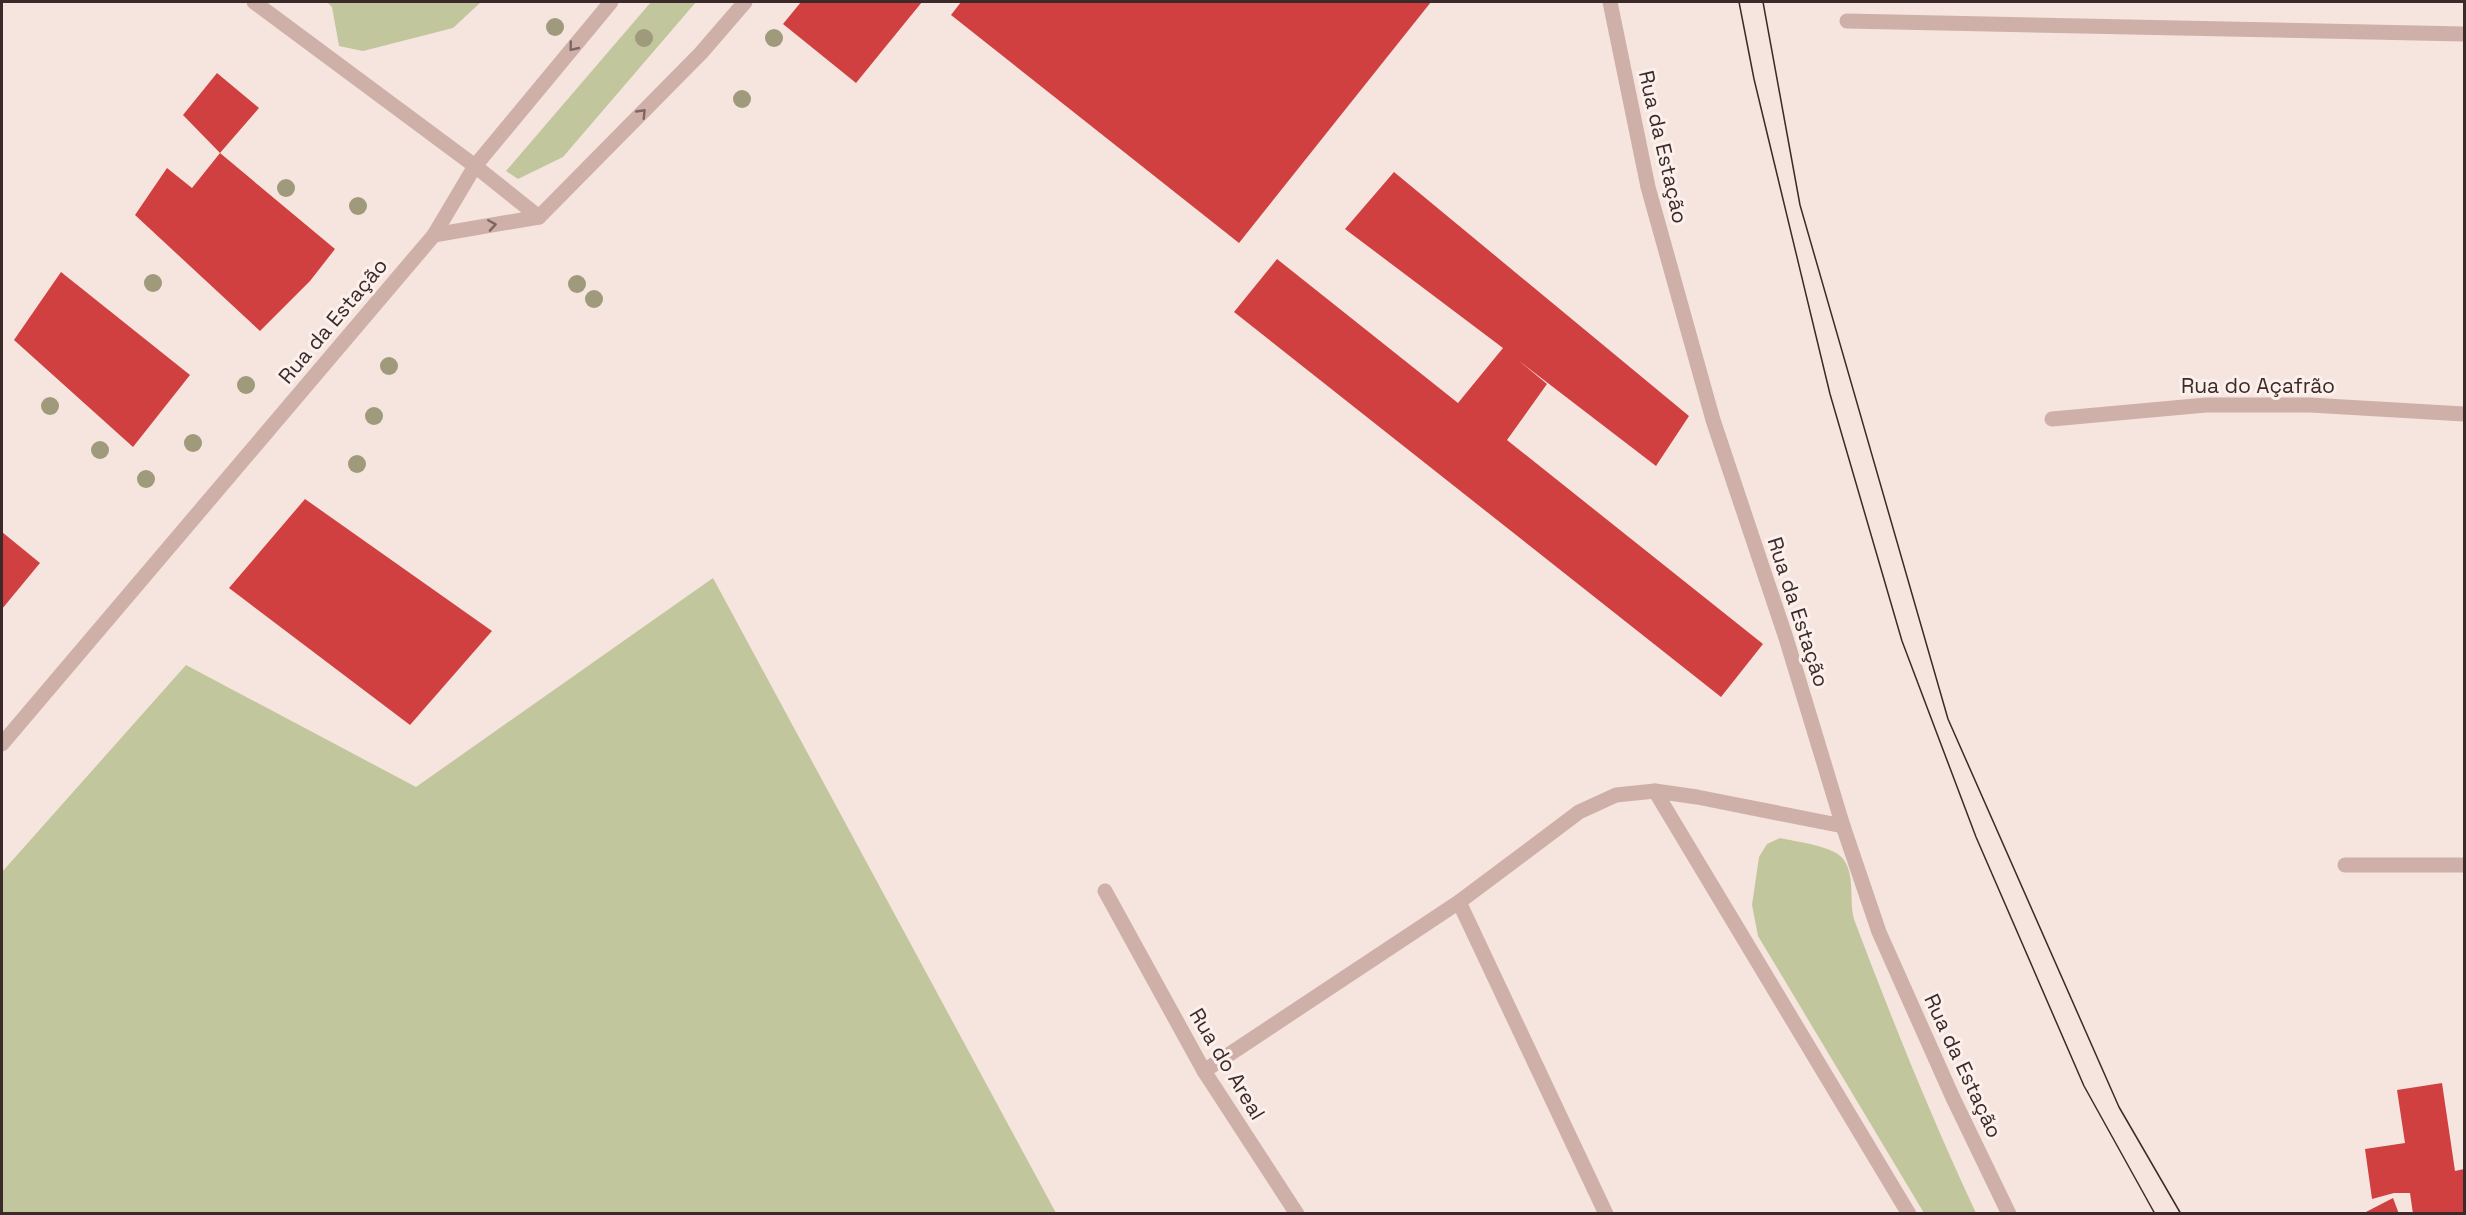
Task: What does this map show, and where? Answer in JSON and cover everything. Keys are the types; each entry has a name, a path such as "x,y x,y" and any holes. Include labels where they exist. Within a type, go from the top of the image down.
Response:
{"street":[{"path":"254,2 476,166 539,218"},
{"name":"Rua da Estação","path":"2,744 434,235 476,166 610,2"},
{"path":"434,235 539,218 700,53 745,2"},
{"name":"Rua da Estação","path":"1610,2 1648,187 1707,398 1786,638 1843,826 1879,932 1953,1098 2009,1214"},
{"path":"1847,21 2464,34"},
{"name":"Rua do Açafrão","path":"2052,418 2206,405 2310,405 2464,414"},
{"path":"1204,1071 1460,902 1580,812 1616,795 1655,791 1843,826"},
{"path":"1655,791 1909,1214"},
{"path":"2345,864 2464,865"},
{"name":"Rua do Areal","path":"1105,891 1126,933 1204,1071 1297,1214"},
{"path":"1460,902 1606,1214"}],"green space":[{"path":"327,2 481,2 453,28 363,51 339,46 332,7"},
{"path":"651,2 696,2 563,157 518,179 506,171"},
{"path":"713,578 1056,1213 2,1213 2,872 186,665 416,787"},
{"path":"1780,838 1833,851 1844,860 1848,867 1855,922 1913,1069 1976,1213 1924,1213 1758,936 1752,905 1759,857 1767,844"}],"building":[{"path":"801,2 922,2 856,83 783,24"},
{"path":"961,2 1431,2 1239,243 951,15"},
{"path":"217,73 259,108 220,153 183,115"},
{"path":"220,153 335,249 310,281 260,331 135,215 167,168 192,188"},
{"path":"1394,172 1689,416 1656,466 1519,361 1547,384 1507,440 1763,644 1721,697 1234,312 1277,259 1458,403 1503,348 1345,229"},
{"path":"61,272 190,375 133,447 14,340"},
{"path":"305,499 492,631 410,725 229,588"},
{"path":"2,532 40,563 2,609"},
{"path":"2442,1083 2455,1171 2464,1169 2464,1214 2413,1214 2410,1193 2394,1193 2372,1199 2365,1149 2405,1143 2397,1090"},
{"path":"2393,1198 2399,1214 2362,1214"}],"tram line":[{"path":"1739,2 1754,79 1830,394 1902,641 1976,837 2084,1086 2155,1214"},
{"path":"1763,2 1800,205 1948,719 2119,1107 2181,1214"}]}
